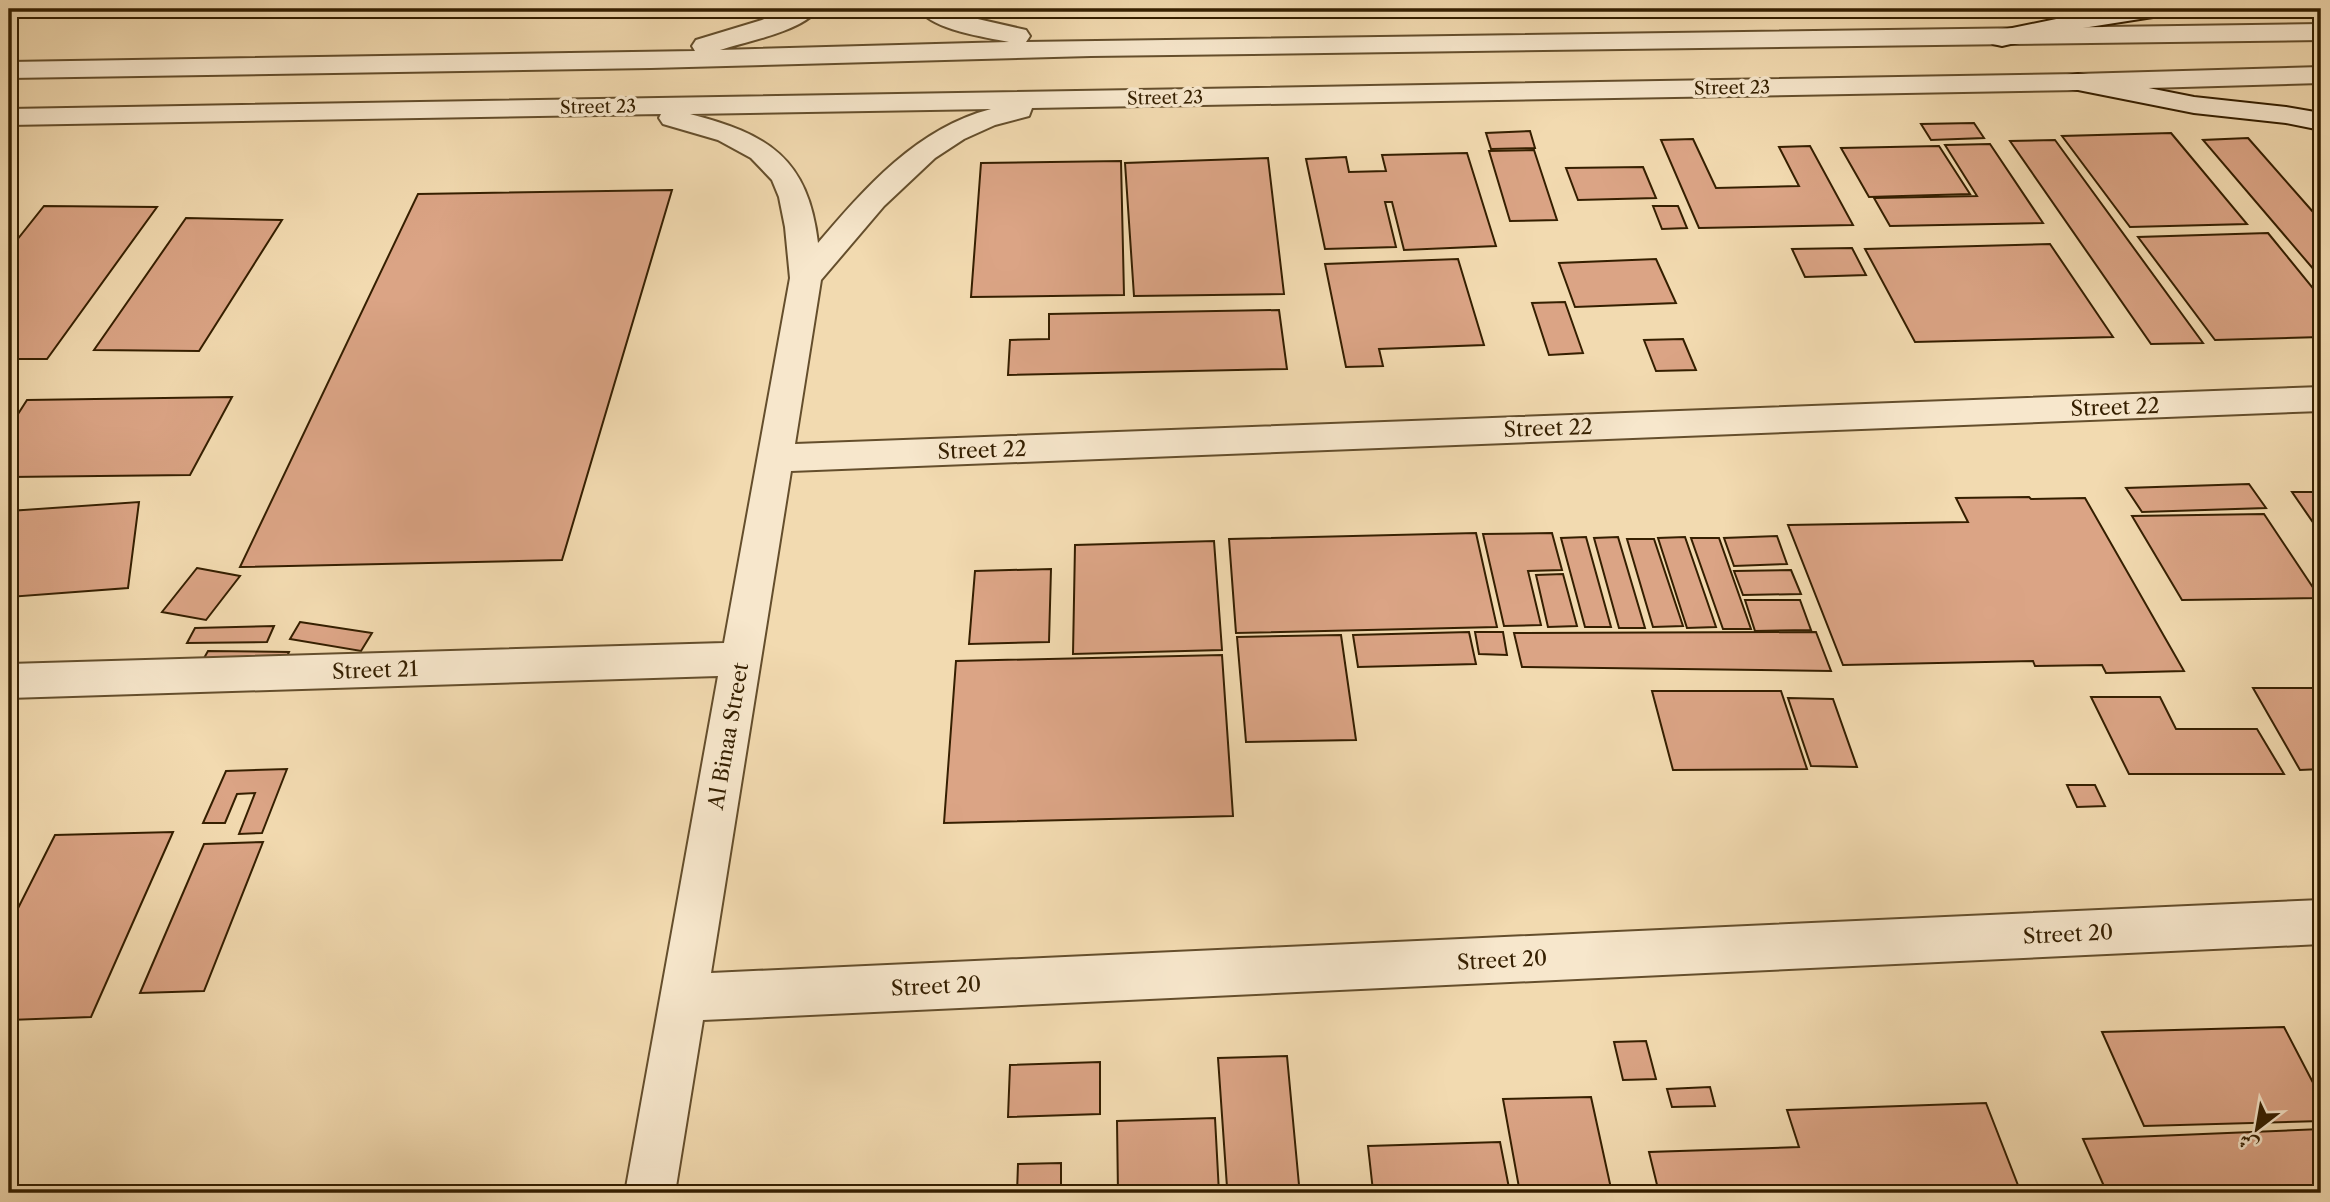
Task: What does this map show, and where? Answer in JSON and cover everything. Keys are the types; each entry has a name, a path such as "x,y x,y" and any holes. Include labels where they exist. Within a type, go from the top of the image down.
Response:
{"street":[{"path":"651,60 744,35 805,9"},
{"path":"932,9 960,23 1091,48"},
{"path":"2002,38 2070,22 2153,9"},
{"path":"9,70 651,60 1091,48 2321,32"},
{"name":"Street 23","path":"9,117 2078,82 2321,75"},
{"path":"2078,82 2194,105 2286,115 2321,122"},
{"path":"806,278 884,187 918,158 951,136 993,114 1092,99"},
{"name":"Al Binaa Street","path":"632,107 730,133 768,154 785,175 794,198 806,278 650,1193"},
{"name":"Street 22","path":"775,458 2321,399"},
{"name":"Street 21","path":"9,681 741,659"},
{"name":"Street 20","path":"683,998 2321,922"}],"building":[{"path":"1974,123 1984,138 1931,140 1921,124"},
{"path":"1530,131 1535,148 1491,149 1486,133"},
{"path":"2171,133 2247,224 2130,227 2062,136"},
{"path":"2248,138 2321,221 2321,278 2203,140"},
{"path":"1693,139 1716,188 1799,186 1779,147 1810,146 1853,225 1699,228 1661,140"},
{"path":"2055,140 2203,343 2151,344 2010,141"},
{"path":"1990,144 2043,223 1890,226 1874,198 1977,196 1945,145"},
{"path":"1939,146 1970,194 1869,197 1841,148"},
{"path":"1534,150 1557,220 1510,221 1489,151"},
{"path":"1467,153 1496,246 1404,250 1392,202 1385,202 1396,247 1325,249 1306,159 1346,157 1349,172 1386,171 1382,155"},
{"path":"1268,158 1284,294 1134,296 1125,163"},
{"path":"1121,161 1124,295 971,297 981,163"},
{"path":"1643,167 1656,198 1578,200 1566,168"},
{"path":"672,190 562,560 240,567 418,194"},
{"path":"44,206 157,207 47,359 9,359 9,250"},
{"path":"1653,206 1678,206 1687,228 1662,229"},
{"path":"186,218 282,220 199,351 94,350"},
{"path":"2268,233 2321,298 2321,337 2215,340 2138,237"},
{"path":"2050,244 2113,337 1915,342 1865,249"},
{"path":"1852,248 1866,275 1805,277 1792,249"},
{"path":"1458,259 1484,345 1379,349 1383,366 1346,367 1325,264"},
{"path":"1656,259 1676,303 1575,307 1559,263"},
{"path":"1565,302 1583,353 1549,355 1532,303"},
{"path":"1279,310 1287,369 1008,375 1010,340 1049,339 1049,314"},
{"path":"1683,339 1696,370 1656,371 1644,340"},
{"path":"232,397 190,475 9,477 9,428 27,400"},
{"path":"2249,484 2266,508 2142,512 2126,488"},
{"path":"2292,492 2321,492 2321,534"},
{"path":"1956,498 2085,498 2184,671 2106,673 2102,665 2035,666 2033,661 1843,665 1788,525 1968,522"},
{"path":"139,502 128,588 9,597 9,511"},
{"path":"2264,514 2320,598 2182,600 2132,516"},
{"path":"1476,533 1497,627 1236,633 1229,539"},
{"path":"1552,533 1562,570 1528,571 1541,625 1504,626 1483,534"},
{"path":"1777,536 1787,564 1734,566 1724,538"},
{"path":"1586,537 1611,627 1585,627 1561,538"},
{"path":"1618,537 1645,628 1619,628 1594,538"},
{"path":"1685,537 1716,627 1687,628 1658,538"},
{"path":"1691,538 1719,538 1751,629 1723,629"},
{"path":"1627,539 1654,539 1683,626 1653,627"},
{"path":"1214,541 1222,650 1073,654 1075,545"},
{"path":"197,568 240,576 206,620 162,612"},
{"path":"1051,569 1049,642 969,644 975,571"},
{"path":"1791,570 1801,594 1743,595 1734,571"},
{"path":"1563,574 1577,626 1548,627 1536,575"},
{"path":"1745,600 1800,600 1811,630 1755,631"},
{"path":"300,622 372,633 361,651 290,639"},
{"path":"274,626 267,642 187,643 195,628"},
{"path":"1469,632 1476,664 1358,667 1353,635"},
{"path":"1475,632 1503,632 1507,655 1479,654"},
{"path":"1816,632 1831,671 1522,667 1514,633"},
{"path":"1341,635 1356,740 1246,742 1237,637"},
{"path":"208,651 289,652 282,668 199,667"},
{"path":"1222,655 1233,816 944,823 956,661"},
{"path":"2253,688 2321,688 2321,769 2300,770"},
{"path":"1652,691 1781,691 1807,769 1673,770"},
{"path":"2091,697 2160,697 2176,729 2257,729 2284,774 2129,774"},
{"path":"1788,698 1833,699 1857,767 1811,766"},
{"path":"287,769 262,833 239,834 255,793 237,794 225,823 203,823 226,771"},
{"path":"2067,785 2095,785 2105,806 2077,807"},
{"path":"173,832 91,1017 9,1020 9,926 55,835"},
{"path":"263,842 204,991 140,993 204,844"},
{"path":"2284,1027 2321,1098 2321,1121 2144,1126 2102,1032"},
{"path":"1646,1041 1656,1079 1623,1080 1614,1042"},
{"path":"1287,1056 1299,1185 1227,1187 1218,1058"},
{"path":"1100,1062 1100,1114 1008,1117 1010,1065"},
{"path":"1710,1087 1715,1106 1672,1107 1667,1089"},
{"path":"1591,1097 1612,1193 1520,1193 1503,1099"},
{"path":"1986,1103 2021,1193 1659,1193 1649,1152 1799,1147 1787,1110"},
{"path":"1215,1118 1219,1193 1118,1193 1117,1121"},
{"path":"2321,1129 2321,1193 2107,1193 2083,1139"},
{"path":"1500,1142 1510,1193 1330,1193 1373,1191 1368,1146"},
{"path":"1061,1163 1061,1193 1017,1193 1018,1164"}]}
